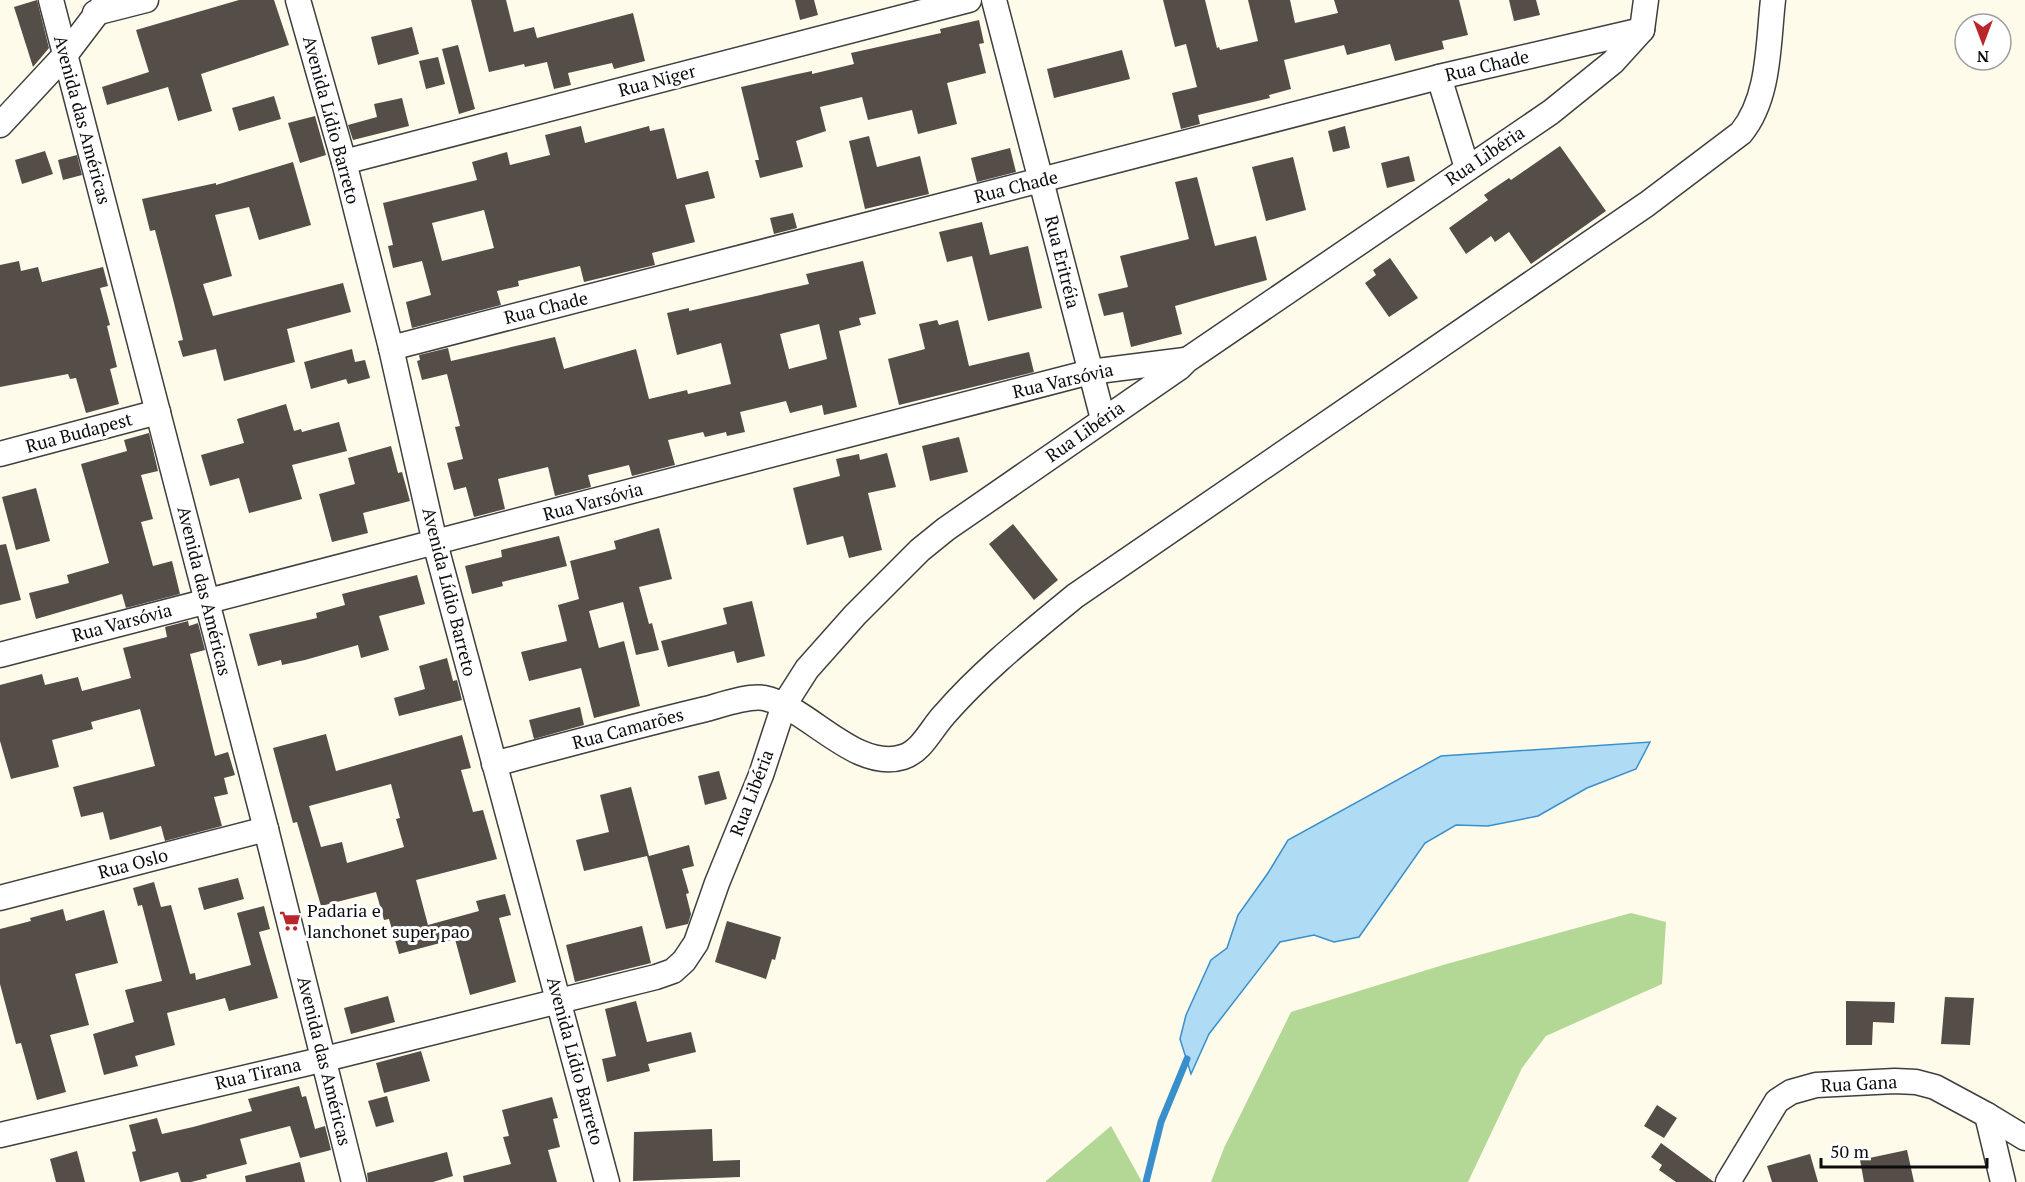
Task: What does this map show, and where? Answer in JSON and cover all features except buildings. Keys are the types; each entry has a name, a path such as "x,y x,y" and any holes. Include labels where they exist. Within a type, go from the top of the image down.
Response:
{"street":[{"name":"Avenida das Américas","path":"51,0 325,1059 354,1182"},
{"path":"0,125 66,54 101,7 146,0"},
{"name":"Avenida Lídio Barreto","path":"298,0 344,162 391,348 435,543 607,1182"},
{"name":"Rua Niger","path":"344,162 969,0"},
{"name":"Rua Eritréia","path":"994,0 1103,419"},
{"path":"1642,30 1646,0"},
{"path":"784,705 856,752 886,758 902,757 914,751 943,716 997,659 1075,596 1647,204 1741,133 1751,121 1763,86 1773,0"},
{"name":"Rua Chade","path":"391,348 1440,77 1642,30"},
{"name":"Rua Libéria","path":"656,977 673,971 684,961 696,943 784,705 807,669 855,615 920,550 946,529 1179,368 1187,360 1237,328 1587,84 1613,62 1642,30"},
{"path":"1440,77 1467,168"},
{"name":"Rua Varsóvia","path":"0,655 1090,372 1187,360"},
{"name":"Rua Budapest","path":"0,454 158,412"},
{"name":"Rua Camarões","path":"494,764 698,711 762,697 784,705"},
{"name":"Rua Oslo","path":"0,898 266,829"},
{"name":"Rua Tirana","path":"0,1135 325,1059 656,977"},
{"name":"Rua Gana","path":"1728,1182 1777,1101 1791,1092 1816,1085 1916,1082 1935,1087 2025,1138"},
{"path":"1987,1115 2003,1182"}],"green space":[{"path":"1631,913 1666,922 1662,984 1546,1036 1522,1068 1468,1182 1211,1182 1224,1148 1291,1012 1443,965"},
{"path":"1111,1126 1142,1182 1046,1182 1046,1181"}],"water":[{"path":"1650,742 1636,769 1587,788 1538,816 1488,826 1456,825 1425,843 1359,937 1334,942 1314,935 1280,942 1209,1034 1191,1074 1180,1039 1186,1015 1211,960 1227,948 1238,915 1288,840 1441,756"}],"waterway":[{"path":"1146,1182 1161,1122 1187,1059"}],"place":[{"name":"Padaria e lanchonet super pao","path":"290,921"}]}
